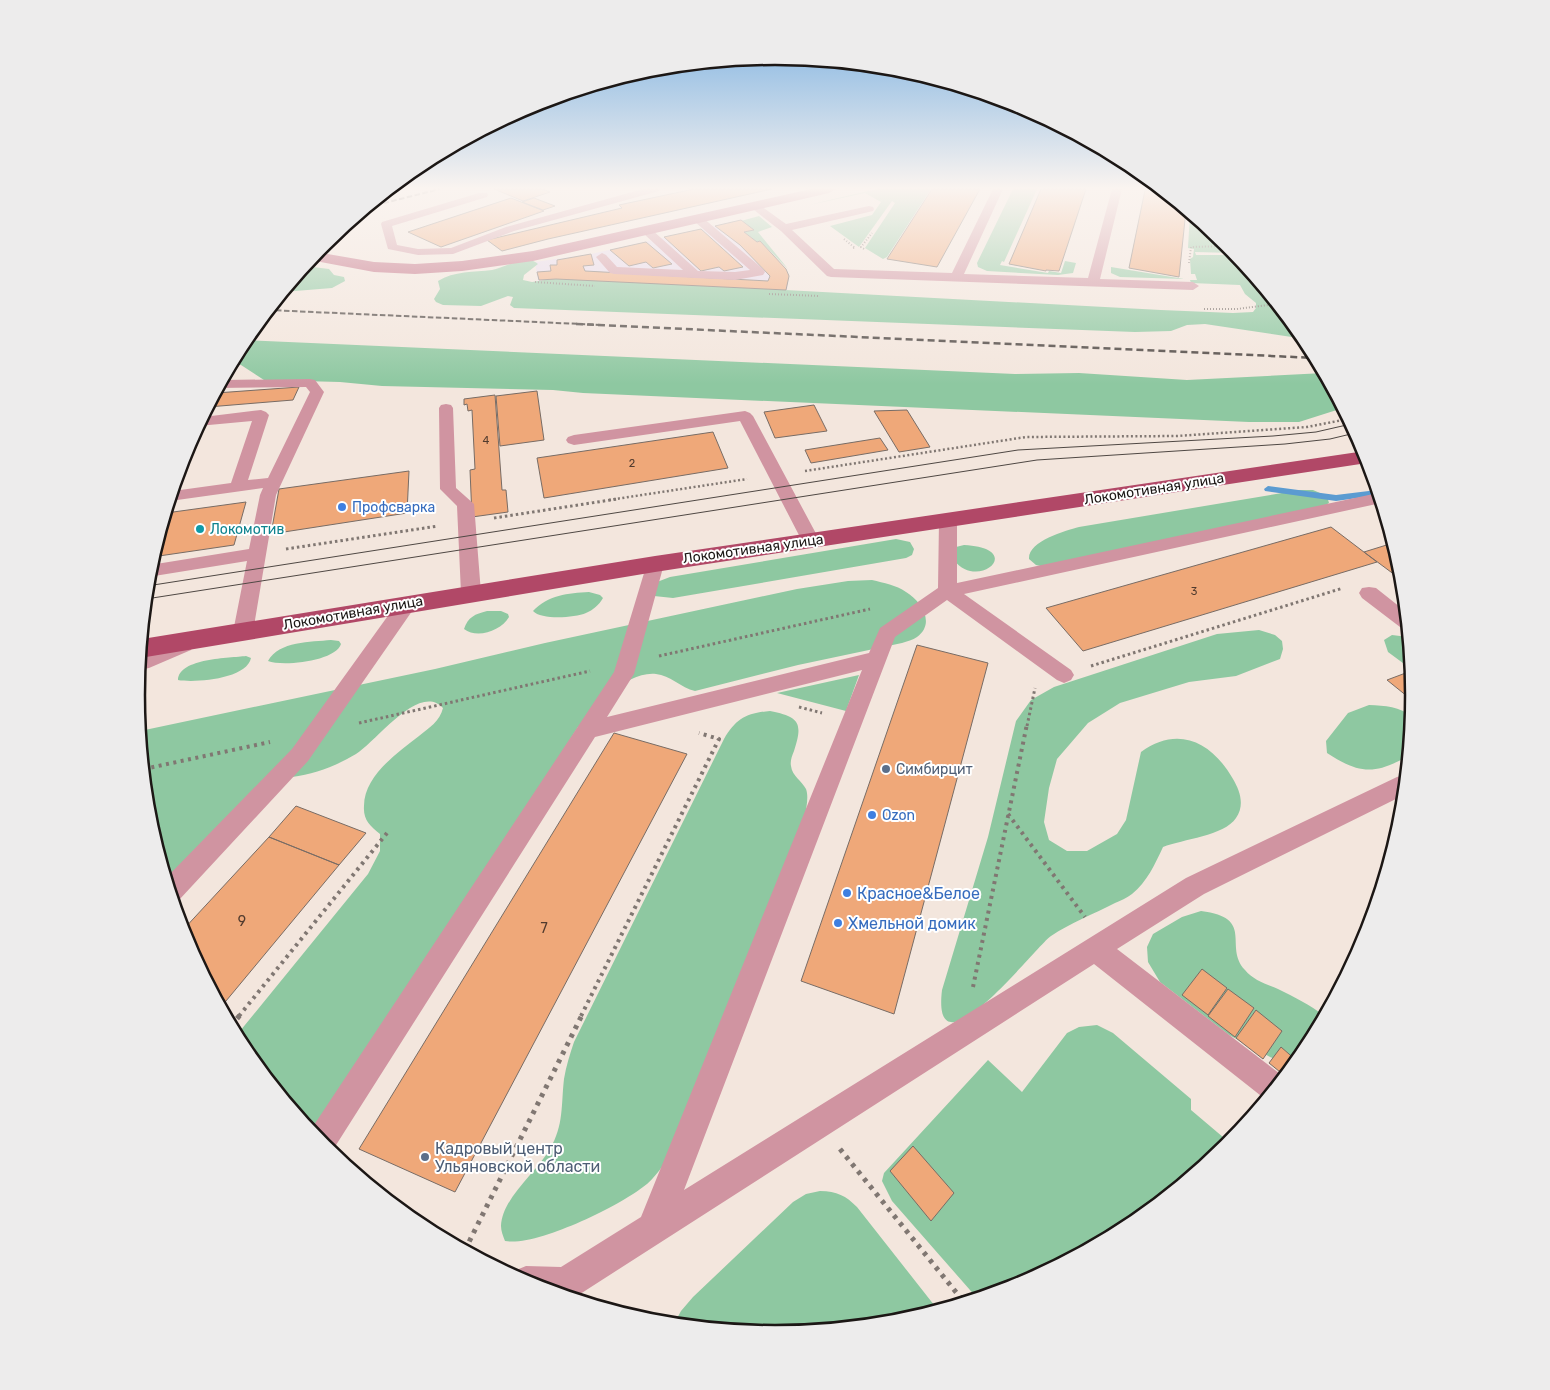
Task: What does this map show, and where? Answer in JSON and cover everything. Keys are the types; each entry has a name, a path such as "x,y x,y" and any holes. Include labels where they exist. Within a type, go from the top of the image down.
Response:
{"main road":[{"name":"Локомотивная улица","path":"146,649 655,564 1359,458"}],"street":[{"path":"323,258 374,266 415,269 462,266 543,254"},
{"path":"146,658 182,643"}],"lane":[{"path":"673,254 695,274"},
{"path":"602,257 614,270 736,276 760,272 739,254"},
{"path":"811,254 831,273 1193,286"},
{"path":"956,277 967,254"},
{"path":"1093,282 1100,254"},
{"path":"227,384 310,383 317,392 268,495 243,632"},
{"path":"446,408 448,489 465,504 471,594"},
{"path":"208,421 261,415 238,487"},
{"path":"574,440 744,416 811,541"},
{"path":"177,495 273,482"},
{"path":"653,1228 887,633 947,591 1374,499"},
{"path":"947,591 948,521"},
{"path":"158,569 256,554"},
{"path":"325,1135 624,674 655,564"},
{"path":"947,591 1064,675"},
{"path":"1369,593 1400,617"},
{"path":"175,887 300,755 407,604"},
{"path":"586,731 876,659"},
{"path":"551,1284 565,1284 1195,886 1398,787"},
{"path":"1100,946 1270,1085"}],"path":[{"path":"1189,264 1190,254"},
{"path":"1064,675 1344,588"},
{"path":"149,769 880,606"},
{"path":"964,1032 1007,813 1042,658"},
{"path":"468,1245 719,738 693,731"},
{"path":"1007,813 1100,946"},
{"path":"236,1020 387,833"},
{"path":"819,1124 960,1297"}],"shaded area":[{"path":"591,254 772,254 786,269 789,276 787,290 556,279 538,281 535,262"}],"green space":[{"path":"773,254 776,254 788,269"},
{"path":"875,254 889,254 883,259"},
{"path":"981,254 1008,254 1004,262 1002,261 1000,265 1048,273 1049,271 1061,273 1065,261 1076,263 1073,273 1058,275 987,271 978,267 977,263"},
{"path":"1193,254 1225,255 1275,311 1294,337 1205,324 1187,325 1171,331 1135,332 514,308 510,305 513,297 508,296 481,306 443,305 434,299 440,289 438,281 451,275 492,270 528,260 538,264 524,275 523,280 532,282 557,278 1161,310 1253,312 1256,308 1256,303 1245,294 1240,285 1191,283 1190,280 1197,280 1195,274 1191,274 1190,259"},
{"path":"314,267 329,269 334,275 344,277 345,281 332,288 292,291"},
{"path":"1111,267 1184,279 1120,277 1111,273"},
{"path":"254,340 1015,374 1079,373 1187,380 1317,373 1337,410 1299,422 1249,422 583,393 553,390 382,386 340,382 264,380 239,365"},
{"path":"1300,490 1313,490 1327,496 1329,503 1324,506 1045,567 1036,565 1029,559 1034,547 1041,542 1057,534 1079,527"},
{"path":"896,539 910,542 914,549 912,555 906,558 673,598 654,596 657,582 670,577"},
{"path":"964,545 983,548 992,553 995,560 992,566 975,572 964,569 954,560 956,547"},
{"path":"872,580 890,584 912,596 921,607 926,619 923,631 912,640 902,643 798,665 695,691 661,675 645,675 634,678 613,692 578,727 320,1130 275,1079 241,1030 368,874 380,851 380,834 368,822 365,815 365,795 383,766 434,724 442,713 443,708 433,702 422,703 410,708 356,754 325,769 292,777 173,881 157,818 150,777 146,730 435,669 545,643 797,589 848,581"},
{"path":"589,592 600,595 603,598 596,607 586,613 574,616 550,617 533,611 552,598 566,594"},
{"path":"487,611 501,611 508,614 509,617 495,630 488,632 475,633 464,629 472,617"},
{"path":"1259,630 1275,635 1282,641 1283,649 1280,659 1236,676 1189,682 1120,703 1088,723 1057,759 1049,788 1044,822 1049,840 1067,851 1087,851 1117,834 1126,820 1141,752 1155,744 1181,739 1193,741 1204,747 1225,766 1239,793 1241,803 1236,818 1230,824 1213,833 1163,847 1154,866 1132,894 1051,936 987,1002 968,1016 952,1022 943,1015 942,990 988,837 1016,721 1031,700 1054,687 1217,634"},
{"path":"1392,635 1402,636 1404,664 1388,652 1384,640"},
{"path":"339,641 341,644 330,655 296,663 268,661 273,654 287,646 305,642"},
{"path":"246,656 251,658 247,665 231,675 208,680 178,680 181,673 187,667 196,663 206,660"},
{"path":"859,675 846,711 777,693"},
{"path":"1369,705 1386,706 1405,712 1402,759 1386,766 1367,770 1349,765 1327,753 1326,741 1348,713"},
{"path":"770,711 788,716 797,723 797,741 791,758 791,764 793,773 807,792 805,817 673,1152 647,1184 615,1205 555,1232 536,1238 505,1241 501,1226 507,1206 544,1158 558,1132 565,1074 574,1042 724,739 733,726 742,718 754,713"},
{"path":"1201,911 1218,915 1228,920 1233,926 1239,961 1245,970 1260,981 1302,1001 1319,1012 1285,1065 1229,1035 1160,982 1148,962 1147,947 1153,934 1182,917"},
{"path":"1097,1025 1113,1033 1191,1099 1191,1110 1223,1137 1190,1169 1159,1195 1090,1241 1054,1260 973,1293 892,1201 882,1181 884,1173 988,1060 1022,1092 1067,1033 1079,1027"},
{"path":"820,1191 831,1192 849,1200 857,1207 934,1305 857,1320 816,1324 734,1324 678,1317 693,1297 793,1202 806,1194"}],"building":[{"path":"591,254 594,265 583,266 585,271 768,281 770,276 749,254 772,254 786,269 789,276 786,290 556,279 539,280 537,272 551,271 550,265 557,265 557,260"},
{"path":"615,254 660,254 672,264 653,268 646,262 629,266"},
{"path":"682,254 728,254 743,267 724,271 719,267 701,271"},
{"path":"890,254 944,254 937,267 887,259"},
{"path":"1013,254 1065,254 1059,271 1046,271 1009,264"},
{"path":"1132,254 1181,254 1179,277 1129,268"},
{"path":"299,387 293,400 215,406 222,393"},
{"path":"537,391 544,440 500,446 496,396"},
{"path":"495,395 502,490 506,490 508,512 472,517 470,470 475,469 472,410 468,411 467,404 464,405 464,399"},
{"path":"814,405 827,431 775,438 764,412"},
{"path":"907,410 930,447 899,452 874,411"},
{"path":"713,432 728,468 544,498 537,458"},
{"path":"880,438 888,450 811,463 805,450"},
{"path":"409,471 407,513 271,534 279,489"},
{"name":"Локомотив","path":"246,502 234,545 161,556 172,512"},
{"path":"1331,527 1377,562 1083,651 1046,608"},
{"path":"1387,545 1393,574 1364,552"},
{"path":"917,645 988,663 894,1014 801,981"},
{"path":"1404,673 1405,695 1387,680"},
{"path":"614,733 687,754 455,1192 359,1149"},
{"path":"296,806 366,833 339,865 269,837"},
{"path":"269,837 339,865 225,1002 210,974 188,924"},
{"path":"1202,969 1227,988 1208,1015 1182,995"},
{"path":"1228,989 1254,1008 1235,1037 1208,1016"},
{"path":"1256,1010 1282,1031 1263,1059 1236,1038"},
{"path":"1281,1047 1291,1056 1280,1072 1269,1063"},
{"path":"913,1146 954,1193 931,1221 890,1171"}],"waterway":[{"path":"1268,489 1336,498 1372,494"}],"tram line":[{"path":"155,585 1018,450 1273,436 1316,432 1344,426"},
{"path":"153,598 1037,460 1285,444 1330,439 1348,435"}],"railway":[{"path":"276,310 603,325"},
{"path":"576,324 1307,358"}],"place":[{"name":"Профсварка","path":"342,507"},
{"name":"Локомотив","path":"200,529"},
{"name":"Симбирцит","path":"886,769"},
{"name":"Ozon","path":"872,815"},
{"name":"Красное&Белое","path":"847,893"},
{"name":"Хмельной домик","path":"838,923"},
{"name":"Кадровый центр Ульяновской области","path":"425,1157"}]}
